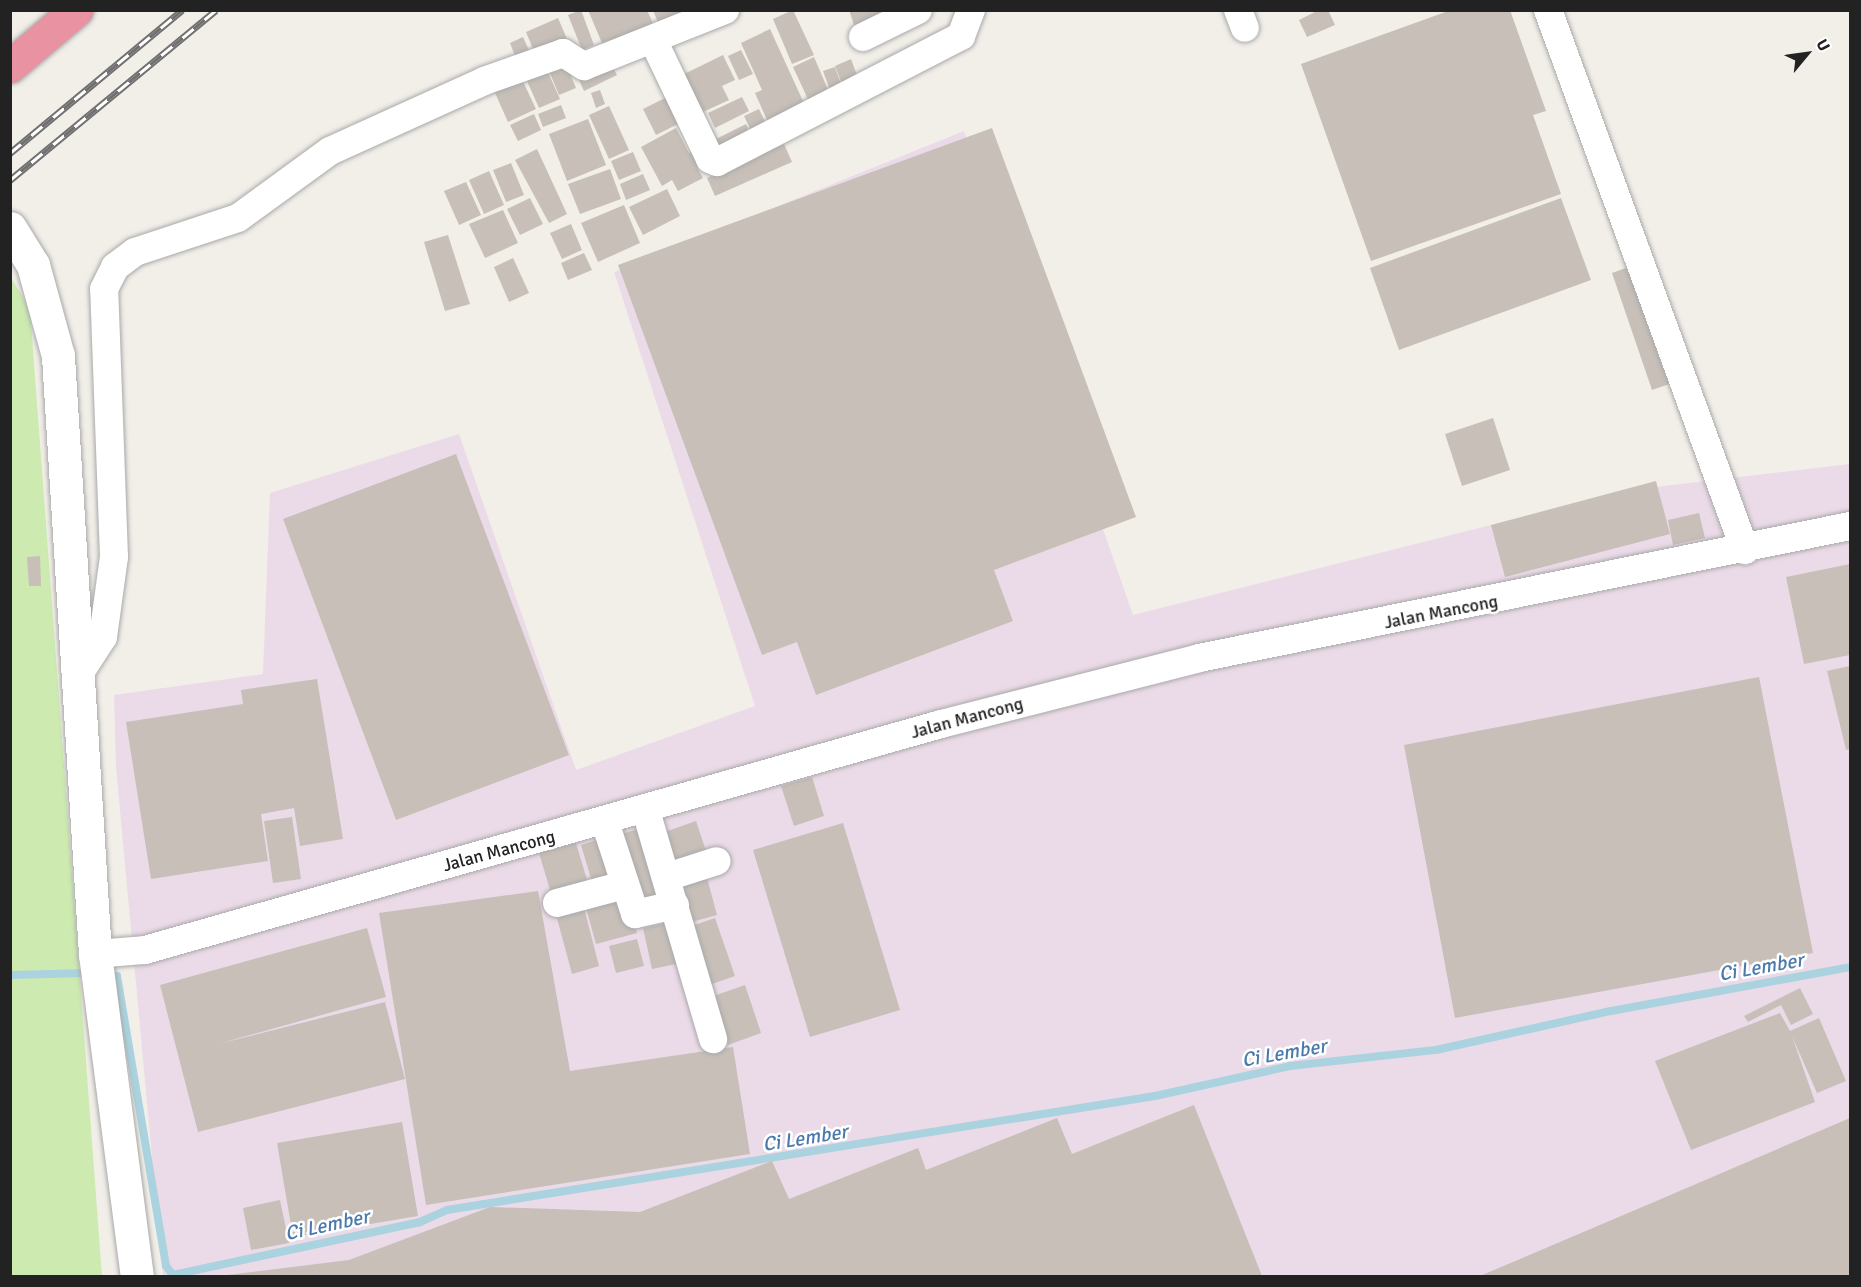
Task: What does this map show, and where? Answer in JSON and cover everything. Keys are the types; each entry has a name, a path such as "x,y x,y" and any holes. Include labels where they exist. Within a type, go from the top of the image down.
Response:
{"highway":[{"path":"10,66 76,10"}],"street":[{"path":"81,671 103,637 114,557 104,290 115,267 135,252 238,218 330,151 484,81 563,53 584,66 725,10"},
{"path":"653,40 710,159 717,162 961,36 971,10"},
{"path":"1548,10 1745,550"},
{"path":"863,37 903,14"},
{"path":"10,228 33,265 58,356 81,671 137,1276"},
{"name":"Jalan Mancong","path":"107,962 646,811 941,724 1198,657 1745,550 1851,526"},
{"path":"646,811 667,877 712,1039"},
{"path":"605,822 624,885 637,916 675,905"},
{"path":"667,877 717,861"},
{"path":"557,903 624,885"}],"shaded area":[{"path":"964,131 1133,615 1630,490 1850,464 1850,1276 163,1276 116,767 114,695 263,674 270,493 459,434 576,770 755,706 614,272"}],"green space":[{"path":"10,276 30,309 102,1276 11,1276"}],"building":[{"path":"581,10 594,45 582,50 568,15"},
{"path":"588,10 647,10 657,32 607,55"},
{"path":"653,10 689,10 661,30"},
{"path":"793,10 814,55 792,64 773,19"},
{"path":"849,10 889,10 856,31"},
{"path":"1319,10 1328,10 1335,25 1307,37 1299,20"},
{"path":"1451,10 1510,10 1546,111 1533,115 1561,194 1371,261 1301,64"},
{"path":"558,18 567,39 538,61 526,32"},
{"path":"770,29 808,112 771,129 755,93 762,90 741,43"},
{"path":"523,37 531,55 517,61 510,43"},
{"path":"741,50 753,74 739,80 728,56"},
{"path":"723,55 735,80 722,86 729,100 701,113 682,75"},
{"path":"563,57 576,88 559,95 546,64"},
{"path":"814,57 832,99 812,108 793,67"},
{"path":"851,59 861,86 845,92 835,66"},
{"path":"609,60 617,75 584,91 577,76"},
{"path":"544,63 560,99 539,108 523,72"},
{"path":"835,67 844,92 832,96 823,71"},
{"path":"518,71 536,109 508,122 491,84"},
{"path":"600,90 605,104 596,108 591,93"},
{"path":"673,94 686,120 656,135 643,109"},
{"path":"742,97 749,111 715,128 708,113"},
{"path":"561,105 566,118 543,127 538,114"},
{"path":"609,106 629,150 609,159 589,115"},
{"path":"759,109 769,130 754,137 744,116"},
{"path":"534,114 541,130 518,141 510,125"},
{"path":"588,119 606,165 567,181 549,134"},
{"path":"746,124 753,140 724,154 716,139"},
{"path":"676,128 689,153 701,146 708,161 697,167 703,178 678,191 672,180 662,186 641,147"},
{"path":"992,128 1136,517 994,570 1013,621 816,695 797,642 762,655 618,265"},
{"path":"784,144 792,162 715,196 707,178"},
{"path":"537,149 567,214 549,223 515,160"},
{"path":"633,152 641,171 619,180 611,161"},
{"path":"511,163 524,195 506,202 493,170"},
{"path":"610,169 621,199 580,214 568,184"},
{"path":"489,171 504,205 484,214 469,180"},
{"path":"643,174 650,190 626,200 620,184"},
{"path":"466,182 481,215 459,225 444,191"},
{"path":"667,189 680,216 643,235 629,207"},
{"path":"530,198 543,224 520,235 507,209"},
{"path":"1561,198 1591,280 1399,350 1370,268"},
{"path":"624,205 640,243 598,262 581,223"},
{"path":"503,210 518,243 485,258 469,224"},
{"path":"571,224 582,250 562,259 550,233"},
{"path":"448,235 470,304 445,311 424,242"},
{"path":"584,253 592,270 568,280 561,263"},
{"path":"513,258 529,293 509,302 494,267"},
{"path":"1637,264 1678,381 1652,390 1612,273"},
{"path":"1493,418 1510,470 1462,486 1445,434"},
{"path":"456,454 569,755 396,820 283,519"},
{"path":"1656,481 1670,534 1505,577 1491,525"},
{"path":"1699,513 1705,538 1673,545 1668,520"},
{"path":"40,556 41,586 29,586 27,557"},
{"path":"1850,564 1850,655 1804,664 1786,577"},
{"path":"1850,666 1850,749 1846,750 1827,671"},
{"path":"1759,677 1813,953 1455,1018 1404,745"},
{"path":"317,679 343,839 300,846 294,808 261,814 268,861 151,879 126,722 243,704 241,690"},
{"path":"812,777 824,816 794,826 781,786"},
{"path":"292,817 301,879 273,883 264,821"},
{"path":"696,821 708,857 675,868 662,833"},
{"path":"843,823 900,1010 810,1037 753,850"},
{"path":"645,827 666,892 642,900 611,837"},
{"path":"607,837 619,877 593,885 581,845"},
{"path":"576,843 590,890 553,900 539,853"},
{"path":"706,874 717,915 688,923 677,882"},
{"path":"624,886 637,933 596,944 583,897"},
{"path":"538,891 570,1071 733,1047 750,1154 426,1205 379,913"},
{"path":"582,900 599,966 572,974 554,907"},
{"path":"715,918 735,976 709,985 689,927"},
{"path":"677,921 686,962 652,969 643,928"},
{"path":"367,928 386,997 218,1044 385,1002 405,1079 198,1132 160,985"},
{"path":"637,939 644,966 616,973 609,946"},
{"path":"745,985 761,1033 728,1045 711,997"},
{"path":"1800,988 1813,1014 1791,1025 1781,1005 1748,1022 1744,1016"},
{"path":"1780,1013 1790,1031 1819,1018 1846,1081 1817,1093 1792,1036 1815,1102 1691,1150 1655,1061"},
{"path":"1194,1105 1262,1276 219,1276 349,1260 490,1207 640,1212 772,1161 789,1199 918,1148 926,1170 1057,1118 1072,1154"},
{"path":"1850,1118 1850,1276 1480,1276 1654,1202"},
{"path":"402,1122 418,1216 293,1237 277,1143"},
{"path":"280,1200 289,1243 251,1250 243,1208"}],"waterway":[{"name":"Ci Lember","path":"107,975 117,976 166,1266 173,1275 420,1222 447,1210 1155,1096 1290,1066 1436,1050 1611,1011 1850,967"},
{"name":"Ci Lember","path":"10,975 89,973"}],"railway":[{"path":"10,153 182,10"},
{"path":"10,180 216,10"}]}
